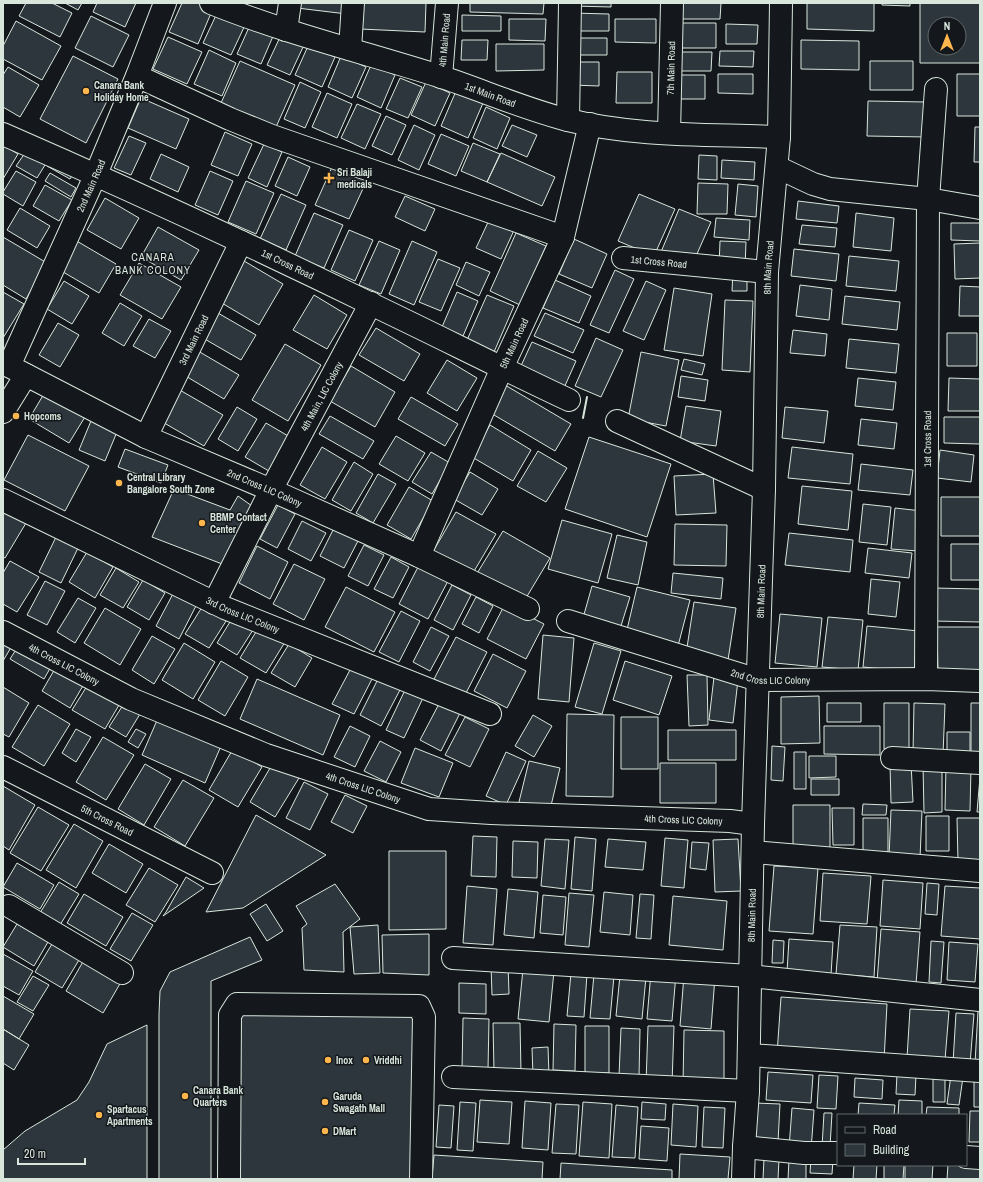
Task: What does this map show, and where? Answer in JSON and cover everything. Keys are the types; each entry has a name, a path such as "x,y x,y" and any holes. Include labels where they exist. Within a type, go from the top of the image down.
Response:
{"street":[{"name":"2nd Main Road","path":"3,412 13,368 137,76 165,3"},
{"name":"1st Main Road","path":"211,3 252,19 441,77 513,103 568,120 626,130 779,137"},
{"path":"286,30 290,3"},
{"path":"350,49 353,3"},
{"name":"4th Main Road","path":"441,77 447,3"},
{"path":"568,120 570,3"},
{"name":"7th Main Road","path":"669,133 672,3"},
{"name":"8th Main Road","path":"743,1179 749,1056 752,824 764,489 767,272 779,137 781,3"},
{"path":"137,76 230,119 272,136 563,237"},
{"name":"1st Cross Road","path":"926,679 928,199 936,89"},
{"name":"5th Main Road","path":"419,556 502,368 563,237 590,124"},
{"name":"1st Cross Road","path":"3,134 96,174 241,242 371,303 570,400"},
{"path":"777,167 821,187 928,199 980,208"},
{"name":"3rd Main Road","path":"146,437 241,242"},
{"name":"1st Cross Road","path":"623,258 767,272"},
{"name":"4th Main, LIC Colony","path":"214,603 271,490 371,303"},
{"name":"2nd Cross LIC Colony","path":"13,368 146,437 271,490 419,556 528,610"},
{"path":"617,421 764,489"},
{"name":"3rd Cross LIC Colony","path":"3,500 214,603 490,714"},
{"name":"2nd Cross LIC Colony","path":"568,621 758,680 926,679 980,681"},
{"name":"4th Cross LIC Colony","path":"3,632 130,699 266,755 429,809 492,813 730,821 752,824"},
{"path":"892,758 980,762"},
{"name":"5th Cross Road","path":"3,767 212,873"},
{"path":"752,852 980,872"},
{"path":"5,909 122,973"},
{"path":"453,958 750,976 980,1000"},
{"path":"229,1179 230,1015 237,1004 419,1006 424,1017 421,1179"},
{"path":"749,1056 980,1071"},
{"path":"453,1078 748,1091"},
{"path":"744,1147 837,1154"},
{"path":"967,1157 980,1158"}],"building":[{"path":"26,3 52,3 72,13 60,37 19,16"},
{"path":"65,3 82,3 78,10"},
{"path":"97,3 136,3 125,27 93,12"},
{"path":"182,3 207,3 214,6 198,44 169,32"},
{"path":"298,3 349,3 347,14 297,8"},
{"path":"361,3 426,3 425,32 360,29"},
{"path":"470,3 544,3 543,14 470,12"},
{"path":"573,3 611,3 611,7 573,6"},
{"path":"675,3 721,3 720,19 675,19"},
{"path":"807,3 874,3 874,31 807,29"},
{"path":"882,3 910,3 910,6 882,5"},
{"path":"920,3 980,3 980,63 920,63"},
{"path":"218,11 246,23 231,55 203,43"},
{"path":"572,13 609,14 609,31 572,31"},
{"path":"462,15 501,16 501,31 462,31"},
{"path":"91,16 129,35 113,67 75,48"},
{"path":"509,19 546,19 545,41 509,40"},
{"path":"615,19 656,19 656,43 615,42"},
{"path":"16,21 61,46 42,80 3,59 3,46"},
{"path":"251,23 274,34 261,64 237,54"},
{"path":"681,23 716,23 716,48 681,48"},
{"path":"726,24 758,25 757,44 726,44"},
{"path":"281,35 304,45 290,75 267,65"},
{"path":"168,37 202,52 187,84 153,69"},
{"path":"571,38 607,38 607,55 571,55"},
{"path":"462,40 488,40 487,60 461,60"},
{"path":"801,40 859,41 859,70 801,69"},
{"path":"496,44 544,44 544,70 496,71"},
{"path":"308,46 335,57 322,87 295,75"},
{"path":"209,50 236,63 222,96 194,84"},
{"path":"720,51 754,51 753,67 719,66"},
{"path":"673,52 712,52 711,71 673,71"},
{"path":"73,56 118,79 86,143 40,119"},
{"path":"341,56 366,67 352,98 328,87"},
{"path":"240,61 295,85 276,127 221,103"},
{"path":"870,61 913,61 913,90 870,90"},
{"path":"571,62 599,62 599,86 571,85"},
{"path":"371,65 395,75 381,108 357,97"},
{"path":"8,67 39,85 20,117 3,107 3,75"},
{"path":"617,72 652,72 652,103 616,103"},
{"path":"718,74 753,74 753,94 718,93"},
{"path":"957,74 980,74 980,116 957,116"},
{"path":"673,75 705,75 705,99 673,99"},
{"path":"400,78 422,87 408,118 386,109"},
{"path":"300,82 321,92 305,128 284,119"},
{"path":"426,82 450,93 435,126 411,115"},
{"path":"456,91 483,103 468,138 441,126"},
{"path":"327,93 352,104 337,138 312,127"},
{"path":"141,98 189,119 176,149 128,128"},
{"path":"868,101 926,102 926,137 867,136"},
{"path":"357,104 381,114 365,149 341,138"},
{"path":"486,107 510,118 497,149 473,138"},
{"path":"386,116 406,125 392,155 372,146"},
{"path":"414,125 435,135 419,170 398,160"},
{"path":"512,125 537,135 527,157 502,146"},
{"path":"975,127 980,127 980,162 974,162"},
{"path":"225,132 252,144 238,176 211,165"},
{"path":"441,134 469,146 456,176 428,164"},
{"path":"129,136 146,143 131,175 114,168"},
{"path":"473,143 500,154 487,182 461,171"},
{"path":"264,144 282,152 267,187 248,178"},
{"path":"3,145 18,154 3,179"},
{"path":"25,153 45,165 37,178 16,166"},
{"path":"501,153 555,177 542,206 487,182"},
{"path":"161,154 189,167 178,192 150,179"},
{"path":"699,155 717,156 717,180 698,179"},
{"path":"288,157 310,167 297,196 275,186"},
{"path":"50,160 73,174 70,179 47,166"},
{"path":"722,160 755,162 754,180 721,178"},
{"path":"333,165 367,180 349,219 315,205"},
{"path":"16,171 36,182 23,206 3,194"},
{"path":"210,171 233,181 218,215 195,205"},
{"path":"50,173 76,188 71,197 45,181"},
{"path":"246,181 274,193 256,234 228,222"},
{"path":"698,183 728,184 727,214 697,214"},
{"path":"738,184 758,186 756,217 735,215"},
{"path":"45,185 72,200 59,221 33,206"},
{"path":"281,194 306,205 286,250 260,239"},
{"path":"639,194 675,209 654,256 618,241"},
{"path":"405,196 435,209 425,231 395,217"},
{"path":"105,198 139,218 121,249 87,230"},
{"path":"798,201 839,206 837,223 796,219"},
{"path":"20,208 50,226 37,248 7,230"},
{"path":"679,209 711,222 693,263 661,252"},
{"path":"314,213 343,225 324,268 295,256"},
{"path":"856,213 894,218 891,251 853,247"},
{"path":"490,218 515,228 501,259 476,248"},
{"path":"716,218 750,220 749,240 714,237"},
{"path":"951,223 980,223 980,241 951,240"},
{"path":"802,225 837,228 835,247 799,244"},
{"path":"158,227 199,250 181,280 141,257"},
{"path":"349,230 373,240 355,281 331,270"},
{"path":"516,233 546,246 520,305 490,291"},
{"path":"3,237 47,263 26,299 3,285"},
{"path":"574,239 607,254 592,288 559,274"},
{"path":"75,240 116,264 99,293 58,269"},
{"path":"379,241 400,250 381,294 359,285"},
{"path":"412,241 437,252 414,305 389,294"},
{"path":"720,241 746,242 745,268 719,267"},
{"path":"980,243 980,278 955,279 954,244"},
{"path":"794,249 839,254 836,281 791,276"},
{"path":"849,256 899,261 896,291 846,286"},
{"path":"239,258 283,284 259,325 215,299"},
{"path":"438,259 460,268 441,311 419,302"},
{"path":"466,262 490,272 479,296 456,285"},
{"path":"139,263 181,287 162,319 120,295"},
{"path":"615,270 634,279 609,333 590,325"},
{"path":"733,270 747,271 747,291 732,291"},
{"path":"555,280 591,296 579,323 543,308"},
{"path":"64,281 89,296 72,324 47,309"},
{"path":"646,281 666,290 644,340 623,331"},
{"path":"800,285 832,289 829,320 796,316"},
{"path":"960,286 980,287 980,316 959,316"},
{"path":"674,288 712,294 703,356 664,350"},
{"path":"3,292 24,304 3,338"},
{"path":"457,292 478,301 463,336 442,327"},
{"path":"314,295 347,315 327,349 293,330"},
{"path":"487,295 514,306 494,352 467,340"},
{"path":"845,296 900,302 897,330 842,324"},
{"path":"725,300 753,301 750,372 722,370"},
{"path":"120,303 142,316 124,346 102,333"},
{"path":"211,309 256,335 241,360 196,334"},
{"path":"545,313 584,330 573,353 534,336"},
{"path":"149,319 171,331 155,358 133,346"},
{"path":"58,323 79,335 60,367 39,355"},
{"path":"376,328 420,354 404,381 359,355"},
{"path":"793,330 827,334 825,356 790,353"},
{"path":"947,333 977,333 977,366 947,366"},
{"path":"596,338 623,350 601,397 575,386"},
{"path":"849,339 899,344 896,373 846,368"},
{"path":"532,342 576,361 564,388 520,368"},
{"path":"285,344 321,365 288,421 252,400"},
{"path":"198,351 239,375 224,399 184,375"},
{"path":"641,352 679,360 666,426 628,419"},
{"path":"684,359 705,364 702,375 681,370"},
{"path":"447,360 477,378 457,411 427,393"},
{"path":"351,366 395,392 375,427 330,401"},
{"path":"681,376 708,380 705,401 678,397"},
{"path":"858,378 896,382 893,410 855,406"},
{"path":"949,378 980,379 980,411 948,411"},
{"path":"505,385 571,424 555,451 489,412"},
{"path":"48,387 88,412 69,443 29,419"},
{"path":"178,389 223,415 204,446 159,420"},
{"path":"411,397 458,424 445,446 398,419"},
{"path":"686,406 721,411 716,446 680,441"},
{"path":"237,407 257,419 238,451 218,439"},
{"path":"785,407 828,411 824,443 782,438"},
{"path":"93,416 119,427 105,461 79,450"},
{"path":"330,416 374,441 363,459 319,434"},
{"path":"944,417 980,417 980,444 944,443"},
{"path":"861,419 897,423 894,449 858,445"},
{"path":"266,423 295,440 274,474 245,457"},
{"path":"490,425 531,450 513,481 472,457"},
{"path":"28,435 89,466 65,511 4,480"},
{"path":"396,436 425,453 408,481 379,464"},
{"path":"589,437 671,464 647,537 565,509"},
{"path":"322,447 347,462 325,499 300,485"},
{"path":"792,447 853,454 850,484 788,478"},
{"path":"125,449 168,465 161,483 118,467"},
{"path":"940,450 974,455 971,482 937,478"},
{"path":"538,451 567,468 546,502 517,486"},
{"path":"431,452 450,463 432,494 412,482"},
{"path":"354,462 373,474 351,511 332,500"},
{"path":"861,464 913,470 910,495 858,490"},
{"path":"470,472 498,489 482,515 454,499"},
{"path":"378,474 396,484 373,523 356,513"},
{"path":"713,474 716,513 676,515 674,476"},
{"path":"802,486 852,491 848,530 798,524"},
{"path":"409,487 433,501 411,539 387,525"},
{"name":"BBMP Contact Center","path":"174,489 230,510 238,496 252,506 230,567 152,537"},
{"path":"941,497 980,497 980,536 941,536"},
{"path":"863,504 891,507 887,545 859,542"},
{"path":"278,505 295,514 277,548 260,539"},
{"path":"895,508 922,511 918,551 891,549"},
{"path":"3,509 26,523 5,558 3,557"},
{"path":"456,512 496,534 470,578 431,555"},
{"path":"562,520 612,534 598,583 548,569"},
{"path":"302,521 326,533 311,561 288,549"},
{"path":"675,524 727,525 726,566 674,565"},
{"path":"335,526 359,539 344,568 320,556"},
{"path":"503,531 550,558 523,603 476,575"},
{"path":"789,533 853,540 850,572 785,565"},
{"path":"57,535 79,546 61,583 39,572"},
{"path":"617,535 647,542 638,585 607,578"},
{"path":"951,544 980,544 980,580 951,580"},
{"path":"364,545 384,555 368,586 348,576"},
{"path":"257,546 288,562 270,599 239,583"},
{"path":"868,548 912,553 909,578 865,573"},
{"path":"87,552 113,567 95,598 69,582"},
{"path":"391,557 409,567 393,598 374,589"},
{"path":"10,561 39,577 17,612 3,604 3,573"},
{"path":"294,564 325,579 304,620 273,604"},
{"path":"418,567 448,581 428,619 399,604"},
{"path":"116,568 139,582 123,608 100,595"},
{"path":"673,573 723,578 721,599 671,593"},
{"path":"871,579 900,582 896,617 868,614"},
{"path":"143,580 165,593 149,620 127,607"},
{"path":"45,581 65,591 47,625 27,615"},
{"path":"452,585 471,595 453,630 434,620"},
{"path":"592,586 630,597 620,629 583,618"},
{"path":"346,587 395,612 374,652 325,627"},
{"path":"637,587 690,600 678,646 626,634"},
{"path":"176,588 199,600 179,639 156,626"},
{"path":"933,588 980,589 980,622 933,621"},
{"path":"476,597 493,606 479,633 462,624"},
{"path":"78,598 96,608 75,643 57,632"},
{"path":"694,602 736,608 728,660 686,654"},
{"path":"204,604 228,618 209,648 185,634"},
{"path":"505,604 544,624 526,659 487,639"},
{"path":"105,608 141,629 120,665 84,643"},
{"path":"401,611 420,621 399,662 379,652"},
{"path":"780,614 822,618 817,667 775,663"},
{"path":"233,617 253,630 237,655 217,643"},
{"path":"828,617 863,620 858,670 822,667"},
{"path":"867,626 919,631 914,672 863,667"},
{"path":"259,627 285,642 266,673 240,658"},
{"path":"431,627 449,636 430,671 413,662"},
{"path":"937,627 980,627 980,671 938,672"},
{"path":"543,635 574,638 569,702 538,699"},
{"path":"152,636 175,649 154,684 132,670"},
{"path":"456,637 487,652 465,695 434,679"},
{"path":"3,638 13,644 3,661"},
{"path":"184,643 215,662 193,699 162,680"},
{"path":"594,643 621,651 602,714 575,707"},
{"path":"289,644 312,658 295,687 271,673"},
{"path":"19,645 52,665 44,679 10,659"},
{"path":"493,654 526,671 507,708 474,691"},
{"path":"221,661 248,677 225,716 198,700"},
{"path":"625,661 672,676 659,715 613,700"},
{"path":"56,667 84,684 70,708 42,691"},
{"path":"351,668 372,679 354,714 332,704"},
{"path":"687,675 707,675 708,725 689,726"},
{"path":"379,677 401,688 381,726 360,715"},
{"path":"714,677 738,680 733,723 709,720"},
{"path":"257,679 340,715 323,755 240,719"},
{"path":"87,686 119,705 105,729 72,710"},
{"path":"3,687 29,703 9,737 3,734"},
{"path":"405,690 423,698 404,738 386,730"},
{"path":"819,696 820,743 781,744 781,697"},
{"path":"440,702 460,713 441,751 420,740"},
{"path":"827,703 861,703 861,722 827,722"},
{"path":"884,703 909,703 909,749 884,749"},
{"path":"914,703 945,704 943,755 913,754"},
{"path":"971,703 980,703 980,756 971,755"},
{"path":"38,705 70,724 44,766 12,747"},
{"path":"123,705 140,714 126,737 109,727"},
{"path":"567,714 614,715 613,797 566,796"},
{"path":"533,715 552,726 534,757 515,746"},
{"path":"465,717 489,729 470,767 445,755"},
{"path":"621,717 658,717 658,769 621,769"},
{"path":"158,718 221,746 205,783 142,755"},
{"path":"350,726 370,736 355,767 334,757"},
{"path":"824,726 880,726 880,755 824,754"},
{"path":"76,729 91,737 76,762 62,753"},
{"path":"136,729 146,734 138,748 128,742"},
{"path":"668,730 736,730 736,760 668,760"},
{"path":"947,732 970,732 970,755 947,755"},
{"path":"103,737 134,755 106,800 76,782"},
{"path":"380,741 401,752 386,782 364,771"},
{"path":"772,746 785,747 783,781 771,780"},
{"path":"415,748 453,763 439,797 401,783"},
{"path":"233,749 262,767 238,807 209,790"},
{"path":"506,752 526,761 506,805 486,796"},
{"path":"794,752 806,752 806,789 794,789"},
{"path":"809,756 836,756 836,777 809,778"},
{"path":"529,761 560,768 549,814 518,806"},
{"path":"273,763 299,778 275,817 250,802"},
{"path":"660,763 716,763 716,803 660,803"},
{"path":"911,763 913,802 891,803 890,764"},
{"path":"145,764 171,779 144,825 118,809"},
{"path":"923,765 942,765 942,812 924,813"},
{"path":"946,766 971,767 970,811 945,810"},
{"path":"980,777 980,812 977,812"},
{"path":"811,779 839,779 839,795 811,795"},
{"path":"183,780 214,798 185,846 154,827"},
{"path":"304,782 328,794 310,830 286,818"},
{"path":"3,786 35,805 9,850 3,846"},
{"path":"345,795 367,806 353,833 331,822"},
{"path":"863,804 887,805 886,815 862,815"},
{"path":"793,805 830,805 830,849 793,849"},
{"path":"38,807 69,825 41,871 10,853"},
{"path":"832,808 854,808 854,845 833,845"},
{"path":"891,810 922,811 920,858 889,857"},
{"path":"256,815 326,855 243,908 206,912"},
{"path":"926,816 949,816 949,851 926,851"},
{"path":"863,818 888,818 888,852 863,852"},
{"path":"957,818 980,818 980,861 958,862"},
{"path":"74,824 103,841 76,888 46,870"},
{"path":"473,836 497,837 496,877 471,876"},
{"path":"575,837 596,839 592,891 571,889"},
{"path":"665,838 688,840 684,888 661,886"},
{"path":"545,839 569,840 565,889 541,886"},
{"path":"608,839 646,842 643,870 605,867"},
{"path":"738,839 741,891 715,892 713,840"},
{"path":"513,841 538,842 537,878 512,877"},
{"path":"692,842 709,843 706,870 690,868"},
{"path":"109,844 143,864 126,893 92,873"},
{"path":"389,851 446,851 446,929 389,930"},
{"path":"17,863 54,885 40,909 3,887"},
{"path":"774,866 818,868 813,934 769,931"},
{"path":"149,868 178,885 155,922 126,905"},
{"path":"823,873 871,876 867,924 820,921"},
{"path":"186,877 204,888 163,916 166,912"},
{"path":"883,880 923,883 920,929 880,926"},
{"path":"59,882 79,894 60,925 40,913"},
{"path":"927,883 939,884 937,915 925,914"},
{"path":"335,884 360,919 343,932 344,972 304,970 302,928 307,924 296,906"},
{"path":"467,886 497,889 493,945 463,943"},
{"path":"945,886 980,888 980,939 941,936"},
{"path":"508,889 538,892 534,938 504,935"},
{"path":"604,892 633,895 630,935 600,932"},
{"path":"569,893 594,895 589,947 565,945"},
{"path":"84,894 123,917 106,946 67,923"},
{"path":"640,894 654,895 651,939 636,938"},
{"path":"543,895 566,897 563,935 540,933"},
{"path":"673,896 727,901 723,950 669,945"},
{"path":"266,904 283,931 267,941 250,914"},
{"path":"132,913 153,925 131,961 110,949"},
{"path":"17,924 48,942 34,966 3,947"},
{"path":"378,925 380,973 354,974 350,927"},
{"path":"840,925 877,927 874,977 836,974"},
{"path":"881,929 920,932 916,984 877,982"},
{"path":"429,934 429,975 383,973 382,935"},
{"name":"Canara Bank Quarters","path":"250,937 262,960 211,981 211,1179 159,1179 160,991 170,972"},
{"path":"55,939 82,955 62,988 35,972"},
{"path":"789,939 833,942 831,975 787,972"},
{"path":"773,940 784,941 783,963 772,963"},
{"path":"931,941 944,942 941,983 929,982"},
{"path":"949,942 978,944 975,982 947,980"},
{"path":"3,954 33,971 19,995 3,986"},
{"path":"84,960 121,982 103,1013 66,991"},
{"path":"508,964 509,994 492,995 491,965"},
{"path":"523,969 554,971 549,1022 518,1019"},
{"path":"651,972 676,974 672,1021 647,1019"},
{"path":"571,973 587,974 584,1017 567,1016"},
{"path":"594,974 614,976 610,1019 590,1018"},
{"path":"620,975 646,977 642,1019 616,1016"},
{"path":"684,975 715,977 711,1029 680,1026"},
{"path":"33,976 49,985 33,1011 17,1002"},
{"path":"459,983 486,984 486,1014 459,1013"},
{"path":"3,996 34,1014 19,1039 3,1029"},
{"path":"781,997 887,1004 884,1061 777,1054"},
{"path":"240,1008 419,1013 414,1179 235,1179"},
{"path":"910,1009 949,1011 945,1060 907,1058"},
{"path":"978,1011 980,1011 980,1063 975,1063"},
{"path":"956,1013 974,1014 970,1064 953,1063"},
{"path":"463,1018 489,1019 488,1070 462,1070"},
{"path":"493,1023 520,1023 521,1072 494,1072"},
{"path":"554,1024 576,1025 575,1071 553,1070"},
{"name":"Spartacus Apartments","path":"147,1025 147,1179 3,1179 3,1150 25,1131 77,1100 89,1082 107,1044"},
{"path":"585,1026 609,1026 609,1073 585,1073"},
{"path":"648,1026 674,1026 672,1084 646,1083"},
{"path":"621,1028 640,1029 639,1077 619,1076"},
{"path":"3,1029 29,1045 14,1070 3,1063"},
{"path":"684,1030 724,1031 724,1085 683,1084"},
{"path":"548,1047 549,1075 533,1076 532,1048"},
{"path":"768,1072 813,1075 811,1103 766,1100"},
{"path":"897,1074 916,1075 915,1095 896,1094"},
{"path":"819,1075 838,1076 836,1109 817,1108"},
{"path":"951,1075 963,1077 959,1105 947,1104"},
{"path":"933,1077 945,1077 945,1102 933,1102"},
{"path":"855,1078 883,1080 882,1099 854,1097"},
{"path":"974,1079 980,1079 980,1107 974,1107"},
{"path":"480,1100 512,1102 509,1144 477,1142"},
{"path":"899,1100 922,1101 922,1114 898,1114"},
{"path":"525,1101 551,1103 548,1150 522,1148"},
{"path":"460,1102 476,1103 473,1151 457,1150"},
{"path":"583,1102 612,1104 609,1158 579,1156"},
{"path":"642,1102 666,1104 665,1120 641,1119"},
{"path":"755,1103 780,1104 778,1142 753,1140"},
{"path":"859,1103 895,1105 894,1114 858,1114"},
{"path":"556,1104 579,1105 576,1154 552,1153"},
{"path":"673,1104 698,1106 696,1147 671,1145"},
{"path":"439,1105 454,1106 451,1148 436,1147"},
{"path":"616,1105 638,1107 635,1158 612,1157"},
{"path":"704,1107 725,1108 723,1148 702,1147"},
{"path":"927,1107 959,1108 959,1114 926,1114"},
{"path":"792,1108 814,1110 811,1150 789,1148"},
{"path":"970,1111 980,1111 980,1142 969,1142"},
{"path":"824,1113 832,1113 830,1147 822,1147"},
{"path":"641,1126 669,1128 667,1161 639,1159"},
{"path":"680,1154 730,1157 728,1179 679,1179"},
{"path":"434,1155 543,1162 542,1179 432,1179"},
{"path":"764,1158 779,1159 778,1179 763,1179"},
{"path":"811,1158 833,1160 832,1174 810,1173"},
{"path":"789,1160 806,1160 806,1179 788,1179"},
{"path":"561,1163 672,1170 672,1179 560,1179"},
{"path":"854,1166 877,1166 876,1179 853,1179"},
{"path":"884,1166 904,1166 903,1179 884,1179"},
{"path":"905,1166 933,1166 932,1179 905,1179"},
{"path":"948,1166 980,1166 980,1179 947,1179"}],"wall":[{"path":"583,418 587,397"}],"place":[{"name":"Canara Bank Holiday Home","path":"86,91"},
{"name":"Sri Balaji medicals","path":"329,178"},
{"name":"Hopcoms","path":"16,416"},
{"name":"Central Library Bangalore South Zone","path":"119,483"},
{"name":"BBMP Contact Center","path":"202,523"},
{"name":"Inox","path":"328,1060"},
{"name":"Vriddhi","path":"366,1060"},
{"name":"Canara Bank Quarters","path":"185,1096"},
{"name":"Garuda Swagath Mall","path":"325,1102"},
{"name":"Spartacus Apartments","path":"99,1115"},
{"name":"DMart","path":"325,1131"}],"district":[{"name":"CANARA BANK COLONY","path":"153,263"}]}
